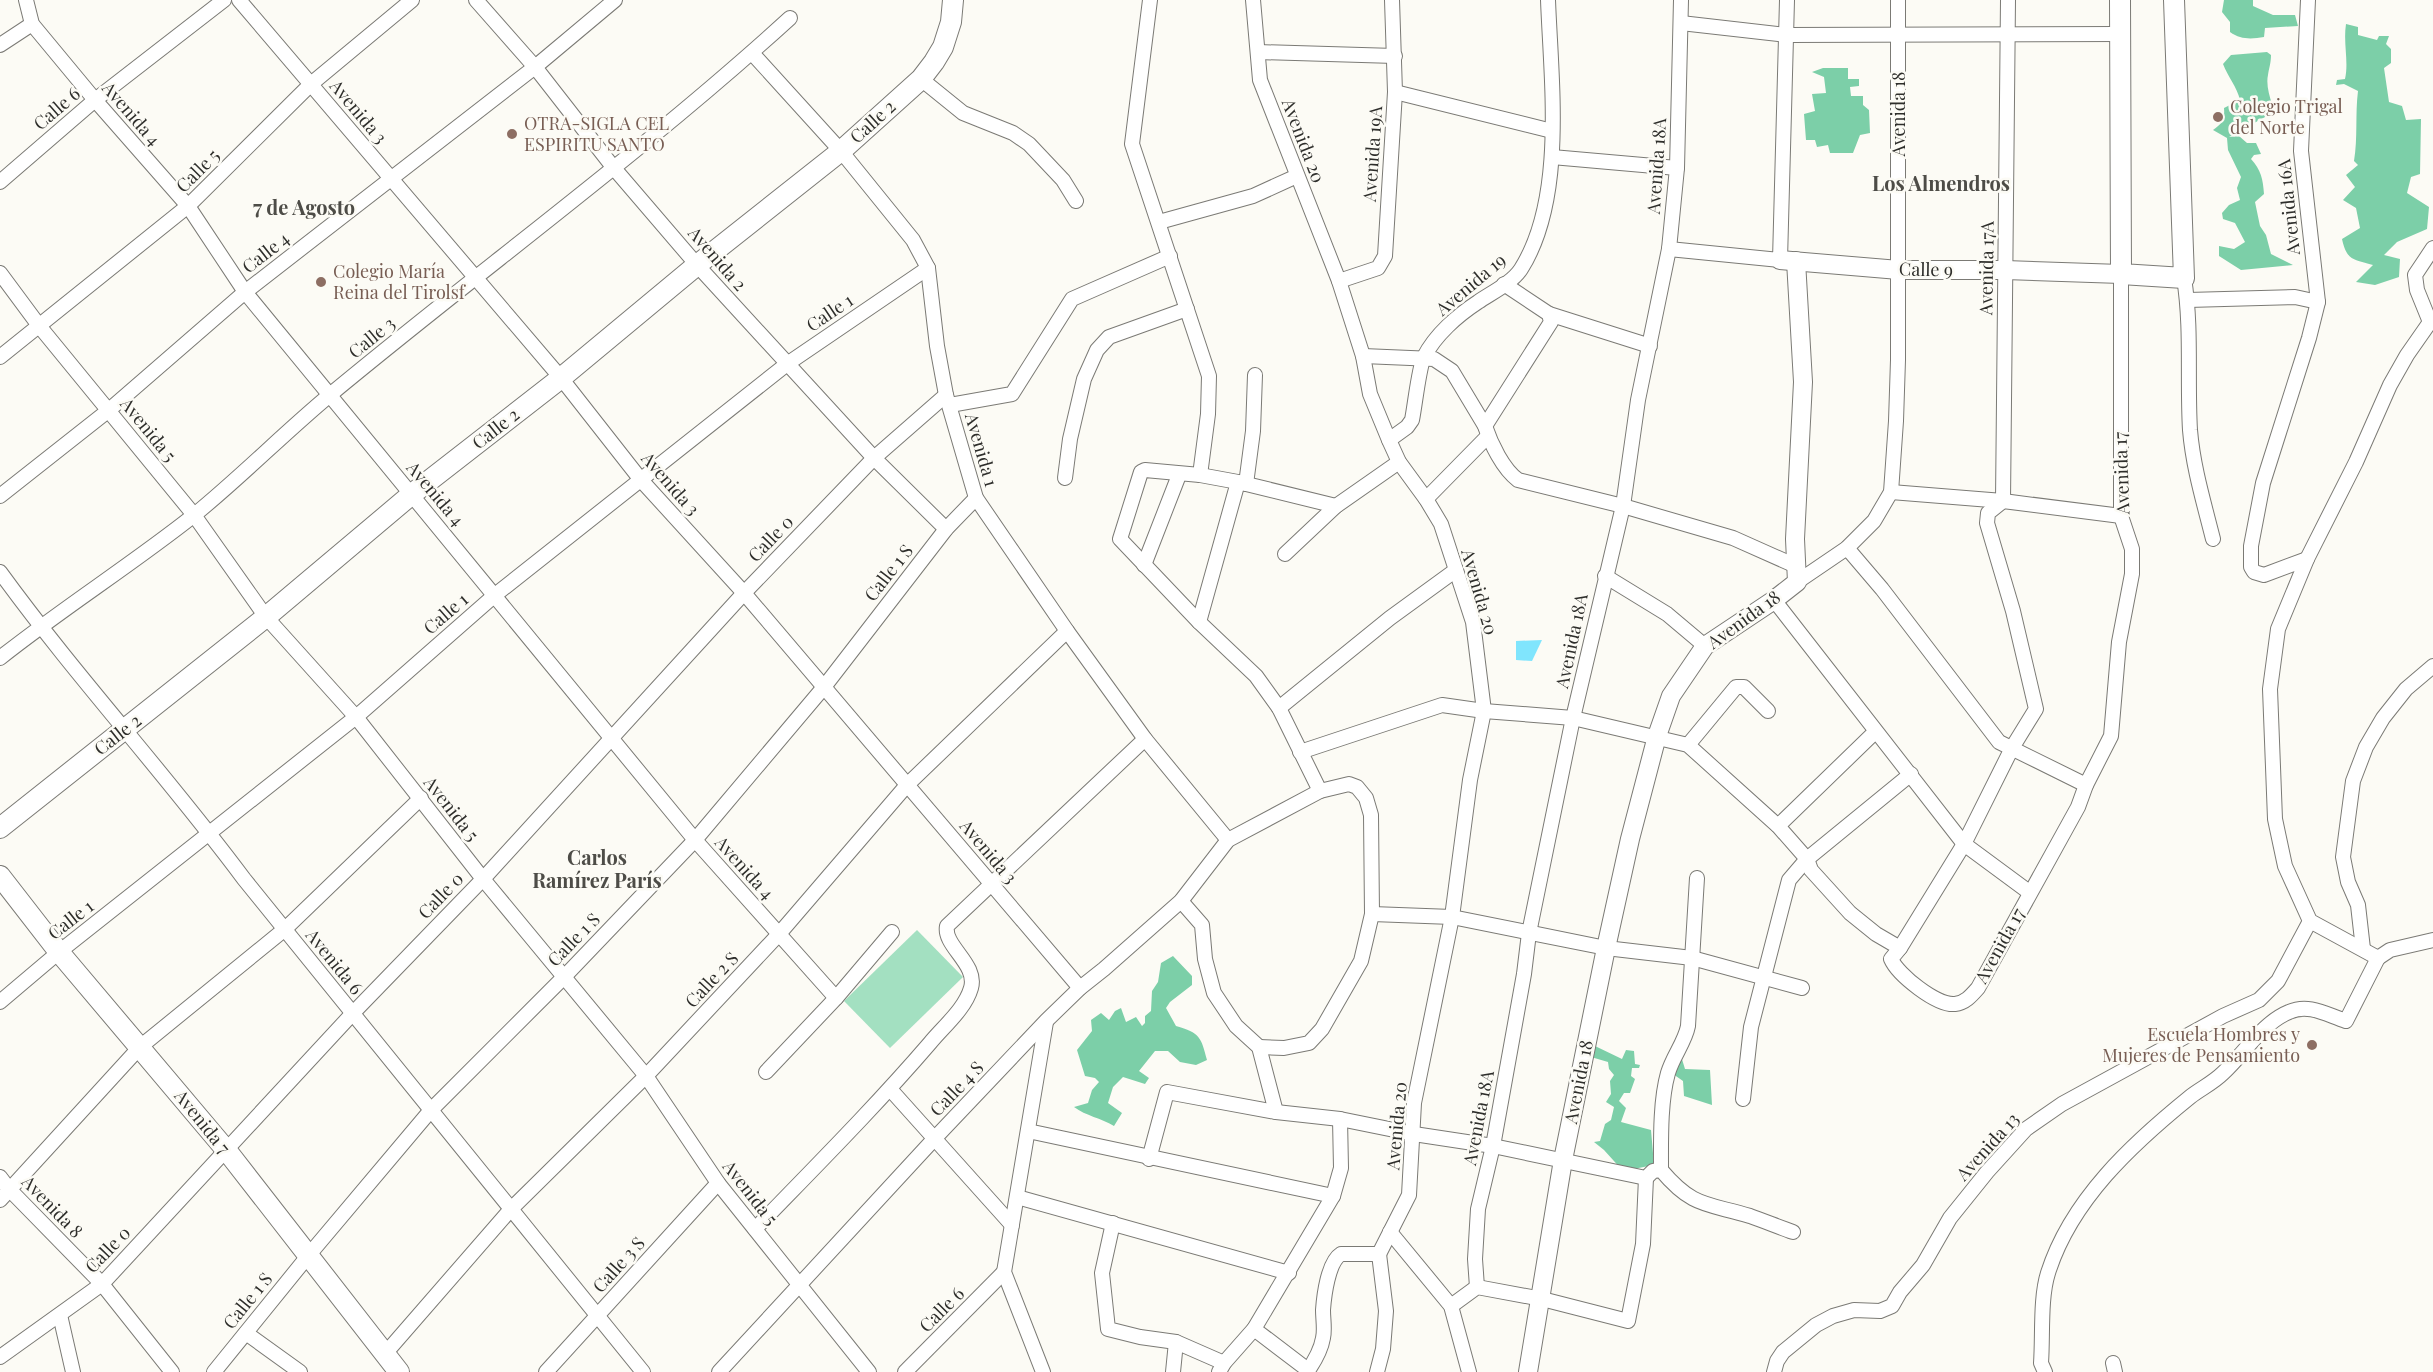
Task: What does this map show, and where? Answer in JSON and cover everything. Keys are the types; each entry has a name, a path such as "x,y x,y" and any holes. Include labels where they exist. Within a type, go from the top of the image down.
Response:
{"main road":[{"name":"Avenida 17","path":"2120,0 2121,274"},
{"path":"2174,0 2184,278"},
{"name":"Calle 2","path":"0,828 266,617 412,494 561,378 697,265 840,151 921,79 943,46 951,22 953,1"},
{"name":"Calle 9","path":"2121,274 2184,278"},
{"name":"Avenida 7","path":"0,876 59,952 227,1151 399,1372"}],"street":[{"name":"Avenida 4","path":"26,0 32,24 188,206 245,292 695,840 836,998"},
{"name":"Calle 6","path":"0,182 95,100 224,0"},
{"name":"Avenida 3","path":"239,0 561,378 641,480 744,593 1080,988"},
{"name":"Calle 5","path":"0,357 188,206 311,84 412,0"},
{"name":"Avenida 2","path":"476,0 697,265 874,458 946,529"},
{"name":"Calle 4","path":"0,496 109,410 245,292 535,68 615,0"},
{"path":"1150,0 1132,144 1209,376 1208,414 1200,475"},
{"name":"Avenida 20","path":"1253,0 1260,80 1340,280 1363,356 1370,394 1399,462 1441,524 1473,622 1484,711 1470,780 1452,917 1414,1103 1409,1195 1378,1254"},
{"name":"Avenida 19A","path":"1340,280 1378,268 1385,256 1395,92 1392,0"},
{"name":"Avenida 19","path":"1389,440 1407,427 1412,420 1423,359 1437,339 1465,310 1504,284 1520,270 1534,240 1546,204 1552,157 1548,0"},
{"name":"Avenida 18A","path":"1478,1287 1475,1259 1478,1209 1493,1146 1524,974 1529,933 1605,576 1623,506 1638,400 1669,249 1677,168 1682,0"},
{"path":"1363,356 1434,359 1452,371 1510,474 1518,480 1623,506 1733,538 1796,574 1803,382 1788,261 1787,0"},
{"name":"Avenida 18","path":"1528,1372 1542,1299 1563,1160 1606,948 1630,839 1657,736 1671,696 1705,646 1774,600 1796,574 1847,548 1874,521 1891,492 1896,421 1899,270 1898,0"},
{"name":"Avenida 17A","path":"2003,501 2008,0"},
{"name":"Avenida 16A","path":"2308,0 2301,151 2318,302"},
{"name":"Calle 3","path":"0,658 194,515 330,395 613,167 752,53 790,18"},
{"path":"1681,23 1787,35 2120,34"},
{"path":"0,45 32,24"},
{"path":"1258,52 1395,56"},
{"name":"Avenida 1","path":"752,53 840,151 913,240 928,268 937,346 948,400 976,498 1067,631 1145,739 1228,840"},
{"path":"921,79 963,113 1013,133 1029,144 1063,180 1076,201"},
{"path":"1395,92 1552,131"},
{"path":"1552,157 1677,168"},
{"path":"1159,222 1253,196 1297,176"},
{"path":"2378,958 2310,921 2285,866 2275,819 2270,689 2278,629 2307,559 2356,462 2390,384 2407,355 2431,323 2416,290 2415,274 2433,248"},
{"name":"Calle 9","path":"1669,249 1899,270 2005,270 2121,274"},
{"path":"948,400 1012,394 1072,299 1170,256"},
{"name":"Calle 1","path":"0,1002 59,952 356,717 495,595 787,364 928,268"},
{"name":"Avenida 5","path":"0,273 40,327 194,515 266,617 356,717 422,798 483,879 646,1076 718,1183 869,1372"},
{"name":"Avenida 17","path":"1900,948 1891,959 1896,969 1924,992 1947,1004 1954,1004 1971,996 1978,988 2078,807 2110,736 2119,642 2133,574 2132,549 2121,516 2121,274"},
{"path":"2184,278 2188,300 2190,430 2196,471 2213,539"},
{"path":"1504,284 1549,314 1650,346"},
{"path":"2188,300 2295,297 2318,302 2309,338 2263,483 2251,546 2251,567 2254,572 2264,575 2307,559"},
{"path":"1065,478 1070,439 1084,380 1097,350 1109,337 1187,309"},
{"path":"1426,499 1487,431 1551,322 1549,314"},
{"path":"1199,622 1242,483 1253,431 1256,375"},
{"name":"Calle 0","path":"0,1357 102,1284 353,1013 483,879 744,593 874,458 948,400"},
{"path":"1285,554 1336,506 1399,462"},
{"path":"1320,791 1278,708 1256,676 1199,622 1120,539 1140,472 1151,470 1179,475 1200,475 1242,483 1336,506"},
{"path":"1144,564 1179,475"},
{"path":"1891,492 2003,501 2121,516"},
{"name":"Calle 1 S","path":"214,1372 431,1110 564,977 695,840 824,687 946,529 976,498"},
{"path":"1300,752 1442,705 1484,711 1574,718 1688,745 1778,826 1807,859 1811,870 1850,913 1876,934 1900,948 1964,844 2012,748 2035,712 2036,706 2013,611 1987,523 1988,513 2003,501"},
{"path":"1847,548 1882,589 1999,742 2086,785"},
{"path":"1278,708 1390,618 1455,570"},
{"name":"Avenida 6","path":"0,572 40,627 211,834 643,1372"},
{"path":"1605,576 1667,614 1705,646"},
{"path":"1774,600 1964,844 2029,892"},
{"name":"Calle 2 S","path":"384,1355 511,1209 646,1076 779,934 907,785 1067,631"},
{"path":"2363,949 2358,905 2348,882 2343,857 2353,781 2366,747 2383,718 2406,689 2433,666"},
{"path":"1688,745 1736,687 1744,687 1768,711"},
{"path":"1778,826 1875,732"},
{"path":"755,1229 890,1089 962,1006 973,980 946,930 991,884 1145,739"},
{"path":"1743,1099 1751,1027 1789,880 1807,859 1911,774"},
{"path":"1228,840 1320,791 1349,784 1357,786 1366,798 1371,815 1372,914 1361,961 1322,1029 1309,1043 1284,1048 1259,1047"},
{"path":"4,1195 140,1047 285,929 422,798"},
{"name":"Calle 4 S","path":"719,1372 935,1138 1046,1022 1080,988 1181,901 1228,840"},
{"path":"1698,878 1686,1037 1673,1057 1663,1096 1661,1170 1685,1194 1705,1206 1747,1216 1793,1232"},
{"path":"1181,901 1202,925 1205,959 1214,993 1236,1026 1259,1047 1276,1112"},
{"path":"1372,914 1452,917 1606,948 1692,958 1802,988"},
{"name":"Avenida 13","path":"1774,1372 1777,1360 1783,1352 1816,1325 1833,1316 1854,1310 1880,1311 1892,1305 1923,1265 1950,1218 2026,1129 2071,1099 2223,1016 2259,1000 2278,981 2310,921"},
{"path":"766,1072 836,998 892,932"},
{"path":"2040,1369 2043,1298 2048,1273 2080,1209 2134,1144 2222,1074 2276,1019 2290,1011 2307,1007 2346,1022 2378,958 2390,950 2433,940"},
{"path":"1043,1372 1004,1272 1046,1022"},
{"path":"890,1089 1012,1225"},
{"path":"1149,1159 1167,1092 1276,1112 1340,1119 1414,1134 1493,1146 1646,1178"},
{"path":"1113,1223 1102,1273 1108,1329 1140,1337 1176,1342 1221,1367 1254,1329 1333,1196 1341,1168 1340,1119"},
{"path":"1028,1131 1149,1159 1333,1196"},
{"path":"1451,1306 1478,1287 1542,1299 1628,1321 1643,1244 1646,1178 1653,1171 1661,1170"},
{"name":"Avenida 8","path":"0,1177 4,1195 102,1284 172,1372"},
{"name":"Calle 3 S","path":"546,1372 718,1183"},
{"path":"1017,1197 1289,1273"},
{"path":"1390,1232 1451,1306 1468,1372"},
{"path":"1254,1329 1307,1371 1324,1338 1323,1310 1327,1278 1337,1256 1341,1254 1378,1254 1386,1311 1383,1349 1377,1372"},
{"name":"Calle 6","path":"905,1372 1004,1272"},
{"path":"60,1315 73,1372"},
{"path":"246,1333 300,1372"},
{"path":"1173,1372 1176,1342"}],"green space":[{"path":"2224,0 2253,0 2253,6 2273,15 2295,15 2298,26 2265,28 2264,37 2242,38 2230,32 2230,22 2222,12"},
{"path":"2346,24 2358,27 2358,35 2377,40 2379,36 2389,36 2386,44 2391,49 2391,63 2384,68 2389,102 2402,106 2406,120 2421,119 2420,174 2411,177 2407,193 2429,207 2427,229 2397,242 2384,255 2400,259 2399,277 2375,285 2356,282 2373,265 2352,258 2346,252 2342,239 2360,228 2356,208 2343,200 2355,187 2346,175 2358,165 2354,161 2358,91 2344,84 2336,85 2337,80 2345,79"},
{"path":"2267,52 2271,55 2267,82 2272,104 2283,107 2229,137 2239,136 2247,143 2256,143 2261,154 2254,155 2251,159 2259,171 2263,184 2264,194 2255,202 2260,226 2266,235 2271,254 2293,265 2241,270 2219,256 2219,246 2234,249 2245,242 2235,223 2223,219 2222,213 2229,205 2240,200 2237,188 2241,177 2228,150 2227,138 2213,130 2222,121 2224,108 2240,100 2223,64 2231,55"},
{"path":"1823,68 1848,68 1848,79 1859,79 1859,86 1850,87 1851,96 1863,96 1863,105 1869,110 1870,133 1860,135 1853,153 1830,153 1828,145 1817,147 1815,140 1806,140 1804,114 1815,111 1812,94 1826,93 1824,77 1812,72"},
{"path":"917,930 963,977 890,1048 844,1001"},
{"path":"1173,956 1192,976 1192,985 1170,1002 1166,1008 1176,1026 1198,1037 1207,1060 1196,1065 1180,1062 1168,1051 1155,1051 1139,1071 1149,1078 1145,1084 1123,1077 1113,1087 1108,1103 1122,1113 1114,1126 1074,1107 1088,1103 1092,1090 1099,1082 1095,1078 1085,1076 1077,1050 1092,1031 1091,1020 1101,1013 1109,1020 1115,1011 1121,1008 1126,1022 1136,1017 1142,1026 1145,1023 1145,1016 1151,1011 1152,991 1158,982 1161,963"},
{"path":"1595,1046 1622,1059 1626,1050 1634,1051 1635,1064 1640,1065 1639,1068 1632,1068 1631,1076 1635,1079 1630,1093 1624,1093 1619,1101 1626,1108 1621,1122 1651,1130 1654,1165 1623,1171 1594,1142 1600,1141 1605,1124 1611,1120 1614,1107 1606,1102 1611,1094 1610,1081 1614,1075 1609,1069 1608,1062 1591,1057"},
{"path":"1681,1056 1685,1069 1710,1070 1712,1105 1684,1096 1683,1081 1673,1074"}],"water":[{"path":"1542,640 1532,661 1516,660 1516,641"}],"place":[{"name":"Colegio Trigal del Norte","path":"2218,117"},
{"name":"OTRA-SIGLA CEL ESPIRITU SANTO","path":"512,134"},
{"name":"Colegio María Reina del Tirolsf","path":"321,282"},
{"name":"Escuela Hombres y Mujeres de Pensamiento","path":"2312,1045"}],"district":[{"name":"Los Almendros","path":"1941,184"},
{"name":"7 de Agosto","path":"304,208"},
{"name":"Carlos Ramírez París","path":"597,870"}]}
